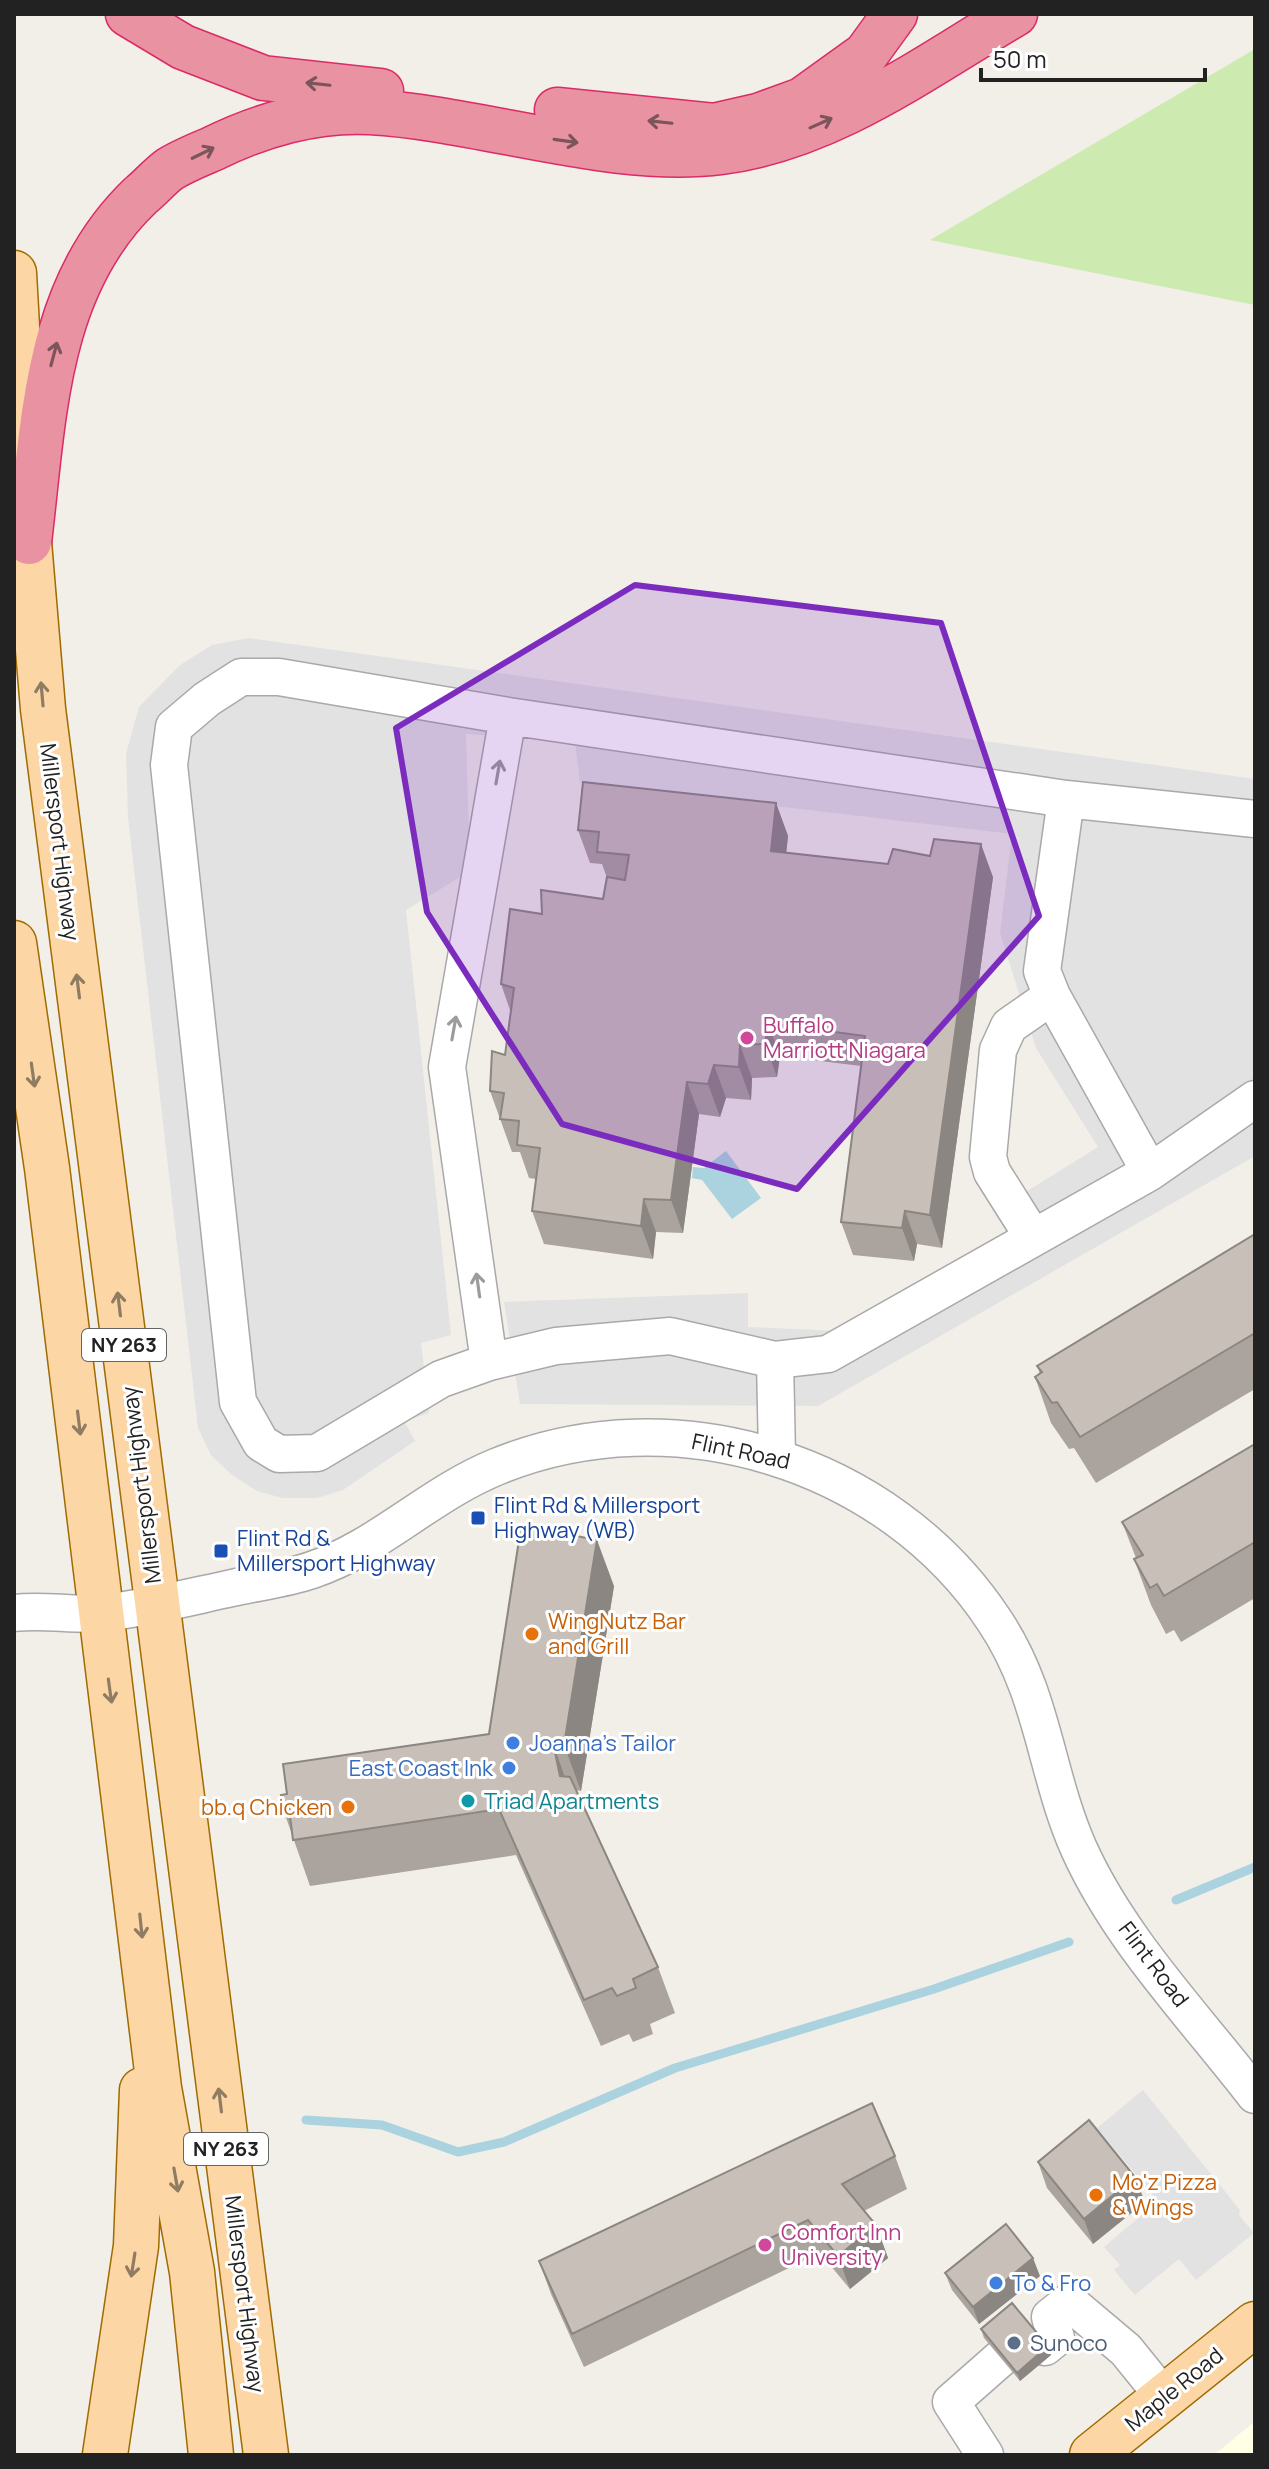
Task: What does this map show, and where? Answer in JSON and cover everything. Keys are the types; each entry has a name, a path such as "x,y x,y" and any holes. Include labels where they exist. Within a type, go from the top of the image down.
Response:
{"highway":[{"path":"128,14 183,47 263,78 714,126 802,100 866,54 895,14"},
{"path":"29,542 51,363 69,299 94,250 128,208 169,170 239,135 304,116 369,112 645,152 720,152 789,137 857,108 1015,14"}],"main road":[{"name":"Millersport Highway","path":"14,273 29,542 43,709 266,2455"},
{"name":"NY 263","path":"14,943 47,1168 159,2088 192,2272 211,2455"},
{"path":"105,2455 136,2246 149,1992"},
{"name":"Maple Road","path":"1092,2455 1255,2324"}],"street":[{"path":"1255,819 1066,799 508,716 279,677 241,677 207,699 174,727 169,765 238,1402 261,1443 279,1454 317,1453 415,1392 489,1362 556,1346 670,1336 775,1360 828,1354 1150,1172 1255,1099"},
{"path":"489,1362 447,1067 508,716"},
{"path":"1066,799 1042,971 1052,996 1150,1172"},
{"path":"1033,1237 992,1172 988,1157 998,1050 1009,1026 1052,996"},
{"path":"775,1360 777,1456"},
{"name":"Flint Road","path":"14,1613 40,1610 99,1613 309,1571 379,1539 430,1500 455,1487 542,1450 585,1440 635,1436 686,1439 777,1456 868,1497 937,1553 996,1622 1033,1697 1067,1817 1102,1894 1255,2095"},
{"path":"1038,2330 1069,2302 1126,2350 1164,2397"},
{"path":"985,2455 951,2402 997,2364"}],"highlighted area":[{"path":"635,585 941,623 1039,916 797,1189 562,1124 427,912 396,728"}],"shaded area":[{"path":"249,638 1255,779 1255,1156 818,1406 520,1404 504,1302 748,1293 748,1327 838,1331 1039,1213 1024,1193 1098,1147 1036,1048 1000,933 1012,834 580,783 575,742 466,734 470,871 406,910 451,1335 421,1343 429,1413 404,1421 415,1441 343,1490 317,1498 282,1498 257,1491 232,1475 211,1455 198,1428 128,817 126,754 139,707 180,665 212,645"},
{"path":"1143,2090 1240,2210 1239,2215 1254,2233 1196,2280 1179,2259 1135,2295 1114,2270 1120,2265 1104,2247 1158,2201 1097,2128"},
{"path":"1255,2421 1255,2455 1214,2455"}],"green space":[{"path":"1255,49 1255,305 930,240"}],"water":[{"path":"726,1151 761,1198 732,1219 702,1180 692,1178 693,1167 704,1168"}],"building":[{"name":"Buffalo Marriott Niagara","path":"583,782 776,803 771,851 888,864 893,849 930,856 934,839 981,844 930,1215 905,1211 902,1228 841,1222 865,1036 768,1023 765,1044 740,1045 739,1067 714,1065 708,1084 687,1082 671,1200 644,1199 641,1226 532,1211 540,1148 517,1145 519,1121 500,1119 504,1093 490,1091 492,1051 505,1055 514,988 501,984 510,909 542,914 541,890 603,899 607,877 625,880 629,855 597,852 599,832 578,830"},
{"path":"1255,1234 1255,1333 1080,1437 1057,1402 1052,1403 1035,1377 1042,1372 1037,1366"},
{"path":"1255,1444 1255,1542 1164,1596 1157,1584 1150,1588 1134,1559 1143,1555 1122,1522"},
{"name":"Triad Apartments","path":"518,1526 553,1532 553,1528 567,1529 566,1534 597,1540 564,1745 553,1743 560,1776 570,1777 658,1967 633,1979 636,1988 617,1996 612,1988 584,2000 499,1809 293,1840 289,1808 283,1809 281,1795 287,1794 283,1764 489,1734 519,1540 515,1539"},
{"path":"872,2103 895,2156 842,2184 876,2225 838,2256 808,2220 572,2334 539,2261"},
{"path":"1089,2120 1135,2177 1084,2219 1038,2162"},
{"path":"1006,2224 1033,2258 973,2307 945,2273"},
{"name":"Sunoco","path":"1012,2303 1048,2346 1017,2373 981,2329"}],"waterway":[{"path":"1176,1900 1255,1867"},
{"path":"306,2120 382,2125 458,2152 504,2142 675,2068 934,1989 1069,1942"}],"place":[{"name":"Buffalo Marriott Niagara","path":"747,1038"},
{"name":"Flint Rd & Millersport Highway (WB)","path":"478,1518"},
{"name":"Flint Rd & Millersport Highway","path":"221,1551"},
{"name":"WingNutz Bar and Grill","path":"532,1634"},
{"name":"Joanna's Tailor","path":"513,1743"},
{"name":"East Coast Ink","path":"509,1768"},
{"name":"Triad Apartments","path":"468,1801"},
{"name":"bb.q Chicken","path":"348,1807"},
{"name":"Mo'z Pizza & Wings","path":"1096,2195"},
{"name":"Comfort Inn University","path":"765,2245"},
{"name":"To & Fro","path":"996,2283"},
{"name":"Sunoco","path":"1014,2343"}]}
